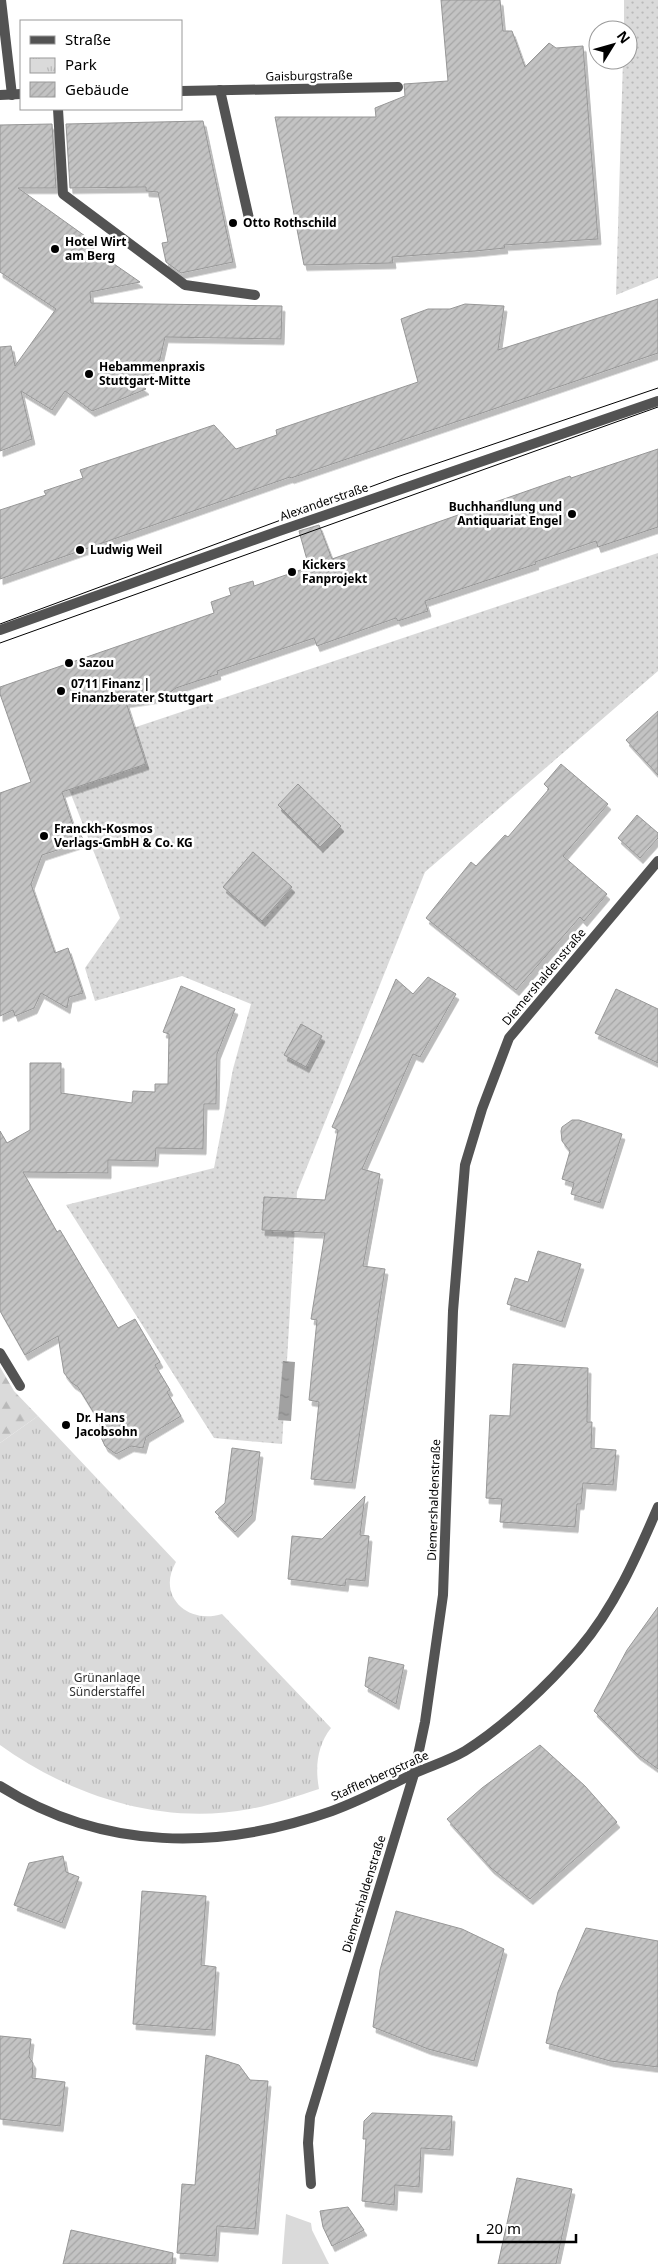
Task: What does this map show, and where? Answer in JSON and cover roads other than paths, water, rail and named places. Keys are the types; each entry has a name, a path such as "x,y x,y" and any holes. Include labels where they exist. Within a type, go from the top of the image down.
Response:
{"street":[{"path":"0,95 16,94 1,0"},
{"name":"Gaisburgstraße","path":"182,91 398,87"},
{"path":"220,90 250,223"},
{"path":"58,110 63,194 185,285 255,295"},
{"name":"Alexanderstraße","path":"0,630 278,531 658,401"},
{"name":"Diemershaldenstraße","path":"311,2184 308,2144 312,2110 414,1774 425,1722 443,1595 454,1311 465,1165 482,1109 509,1038 658,861"},
{"path":"0,1353 20,1386"},
{"name":"Stafflenbergstraße","path":"0,1786 24,1801 72,1821 120,1834 160,1839 222,1838 292,1824 357,1801 465,1751 522,1706 567,1662 600,1622 633,1562 658,1507"}],"water":[{"path":"283,1361 295,1362 291,1421 278,1420"}],"tram line":[{"path":"0,624 397,477 658,388"},
{"path":"0,643 658,407"}],"place":[{"name":"Otto Rothschild","path":"233,223"},
{"name":"Hotel Wirt am Berg","path":"55,249"},
{"name":"Hebammenpraxis Stuttgart-Mitte","path":"89,374"},
{"name":"Buchhandlung und Antiquariat Engel","path":"572,514"},
{"name":"Ludwig Weil","path":"80,550"},
{"name":"Kickers Fanprojekt","path":"292,572"},
{"name":"Sazou","path":"69,663"},
{"name":"0711 Finanz | Finanzberater Stuttgart","path":"61,691"},
{"name":"Franckh-Kosmos Verlags-GmbH & Co. KG","path":"44,836"},
{"name":"Dr. Hans Jacobsohn","path":"66,1425"}],"park label":[{"name":"Grünanlage Sünderstaffel","path":"107,1685"}]}
